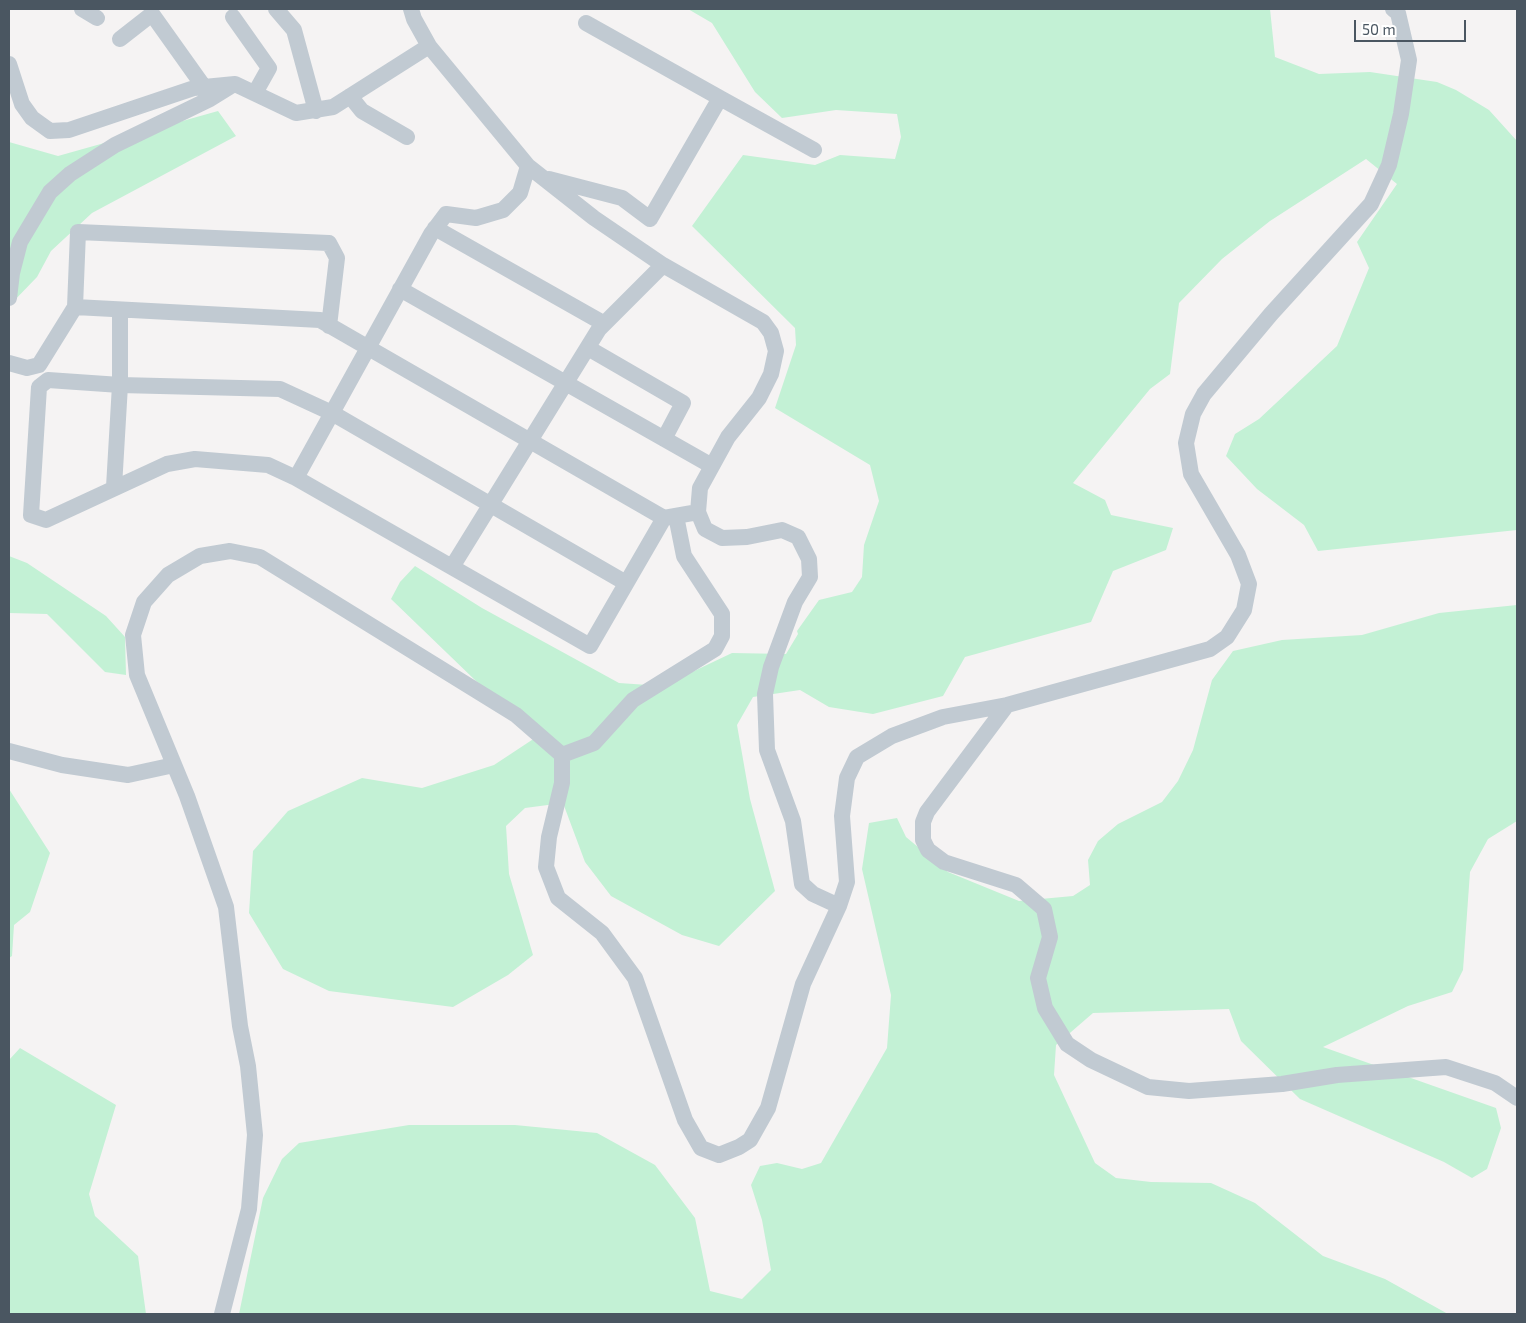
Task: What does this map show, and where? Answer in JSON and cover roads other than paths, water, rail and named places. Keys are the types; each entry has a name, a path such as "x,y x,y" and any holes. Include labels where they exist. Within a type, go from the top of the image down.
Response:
{"street":[{"path":"82,9 97,18"},
{"path":"276,9 294,30 316,111"},
{"path":"411,9 414,19 429,46 528,166 594,218 663,265 763,322 772,333 776,351 771,374 759,398 728,437 700,488 698,512 705,529 722,538 747,537 782,530 798,538 809,559 810,577 795,602 770,667 765,694 767,750 794,821 802,884 814,894 839,906"},
{"path":"222,1314 249,1209 254,1135 252,1105 226,907 194,814 137,675 133,635 144,602 168,575 200,556 230,551 260,557 516,716 562,755 562,783 549,837 546,867 558,898 602,934 635,978 685,1120 700,1148 719,1155 750,1140 768,1108 803,984 839,906 847,882 842,816 847,778 857,757 892,736 943,717 1007,705 1210,649 1227,637 1244,610 1249,584 1238,556 1191,474 1186,444 1194,414 1204,394 1271,314 1371,204 1389,165 1402,114 1409,60 1398,13 1393,9"},
{"path":"120,39 156,12 204,87"},
{"path":"233,17 269,68 255,93"},
{"path":"586,23 814,150"},
{"path":"9,64 22,104 32,118 50,131 69,130 194,88 235,84 296,112 316,111 333,107 429,46"},
{"path":"9,298 12,273 20,242 50,192 70,174 115,145 210,99 235,84"},
{"path":"350,96 362,111 407,137"},
{"path":"542,177 622,198 650,219 720,98"},
{"path":"296,478 435,228 446,214 476,218 504,210 520,193 528,166"},
{"path":"435,228 603,323"},
{"path":"9,363 27,368 39,365 75,307 78,232 329,243 337,258 329,326"},
{"path":"452,567 603,323 663,265"},
{"path":"400,289 712,466"},
{"path":"75,307 320,320 530,441 670,517 698,512"},
{"path":"114,487 120,385 120,310"},
{"path":"588,348 683,403 664,439"},
{"path":"626,583 332,413 280,389 120,385 48,380 39,388 31,515 46,520 167,464 195,459 268,465 296,478 590,646 626,583 670,517"},
{"path":"562,755 594,743 633,700 715,649 722,636 722,614 684,556 670,517"},
{"path":"1007,705 927,812 923,822 923,840 928,850 944,862 1016,885 1044,910 1050,937 1038,978 1045,1008 1067,1044 1091,1060 1148,1088 1189,1091 1282,1084 1337,1075 1446,1067 1495,1083 1517,1098"},
{"path":"9,752 62,765 128,775 174,765"}]}
